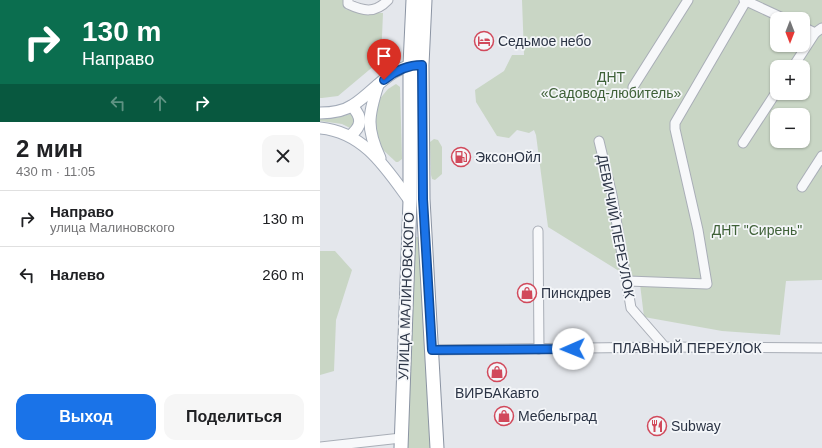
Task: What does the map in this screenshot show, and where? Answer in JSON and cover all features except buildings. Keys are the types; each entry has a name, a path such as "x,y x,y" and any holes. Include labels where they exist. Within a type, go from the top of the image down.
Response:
{"highway":[{"name":"УЛИЦА МАЛИНОВСКОГО","path":"412,0 437,448"},
{"name":"УЛИЦА МАЛИНОВСКОГО","path":"401,443 416,65 425,0"}],"main road":[{"path":"320,113 342,110 352,106 391,74 416,65"},
{"path":"378,85 370,109 369,123 371,136 382,162 410,201"},
{"path":"350,136 356,132 360,122 357,111 352,106"},
{"path":"320,128 339,131 350,136 382,162"}],"street":[{"path":"348,2 361,10 372,10 381,7 388,0"},
{"path":"633,87 688,0"},
{"path":"628,281 707,284 698,230 675,130 675,123 745,0 770,12"},
{"path":"798,60 818,30"},
{"path":"743,143 771,100"},
{"name":"ДЕВИЧИЙ ПЕРЕУЛОК","path":"599,141 612,194 632,308 665,348"},
{"path":"802,187 822,156"},
{"path":"538,231 539,349"},
{"name":"ПЛАВНЫЙ ПЕРЕУЛОК","path":"432,350 822,348"},
{"path":"320,447 401,443"}],"green space":[{"path":"320,0 345,0 345,9 359,13 383,13 381,60 338,96 322,98 320,98"},
{"name":"ДНТ «Садовод-любитель»","path":"522,0 822,0 822,280 786,281 780,335 722,331 644,317 640,284 548,227 536,135 534,130 529,133 517,130 509,138 497,136 476,102 475,90 504,71 512,55 524,55"},
{"path":"396,84 400,87 402,159 398,162 396,162 381,148 373,125 378,101 388,89"},
{"path":"353,113 355,122 352,129 342,124 320,121 320,119 336,118"},
{"path":"434,139 438,140 442,147 442,174 435,180 432,179 431,175 430,142"},
{"path":"416,237 418,237 425,322 430,448 407,448 411,311"},
{"path":"320,251 335,251 352,270 336,320 334,371 320,375"}],"place":[{"name":"Седьмое небо","path":"484,41"},
{"name":"ЭксонОйл","path":"461,157"},
{"name":"Пинскдрев","path":"527,293"},
{"name":"ВИРБАКавто","path":"497,372"},
{"name":"Мебельград","path":"504,416"},
{"name":"Subway","path":"657,426"}],"route":[{"path":"384,80 391,74 410,65 422,65 423,199 432,350 573,349"}],"park label":[{"name":"ДНТ \"Сирень\"","path":"757,230"}]}
